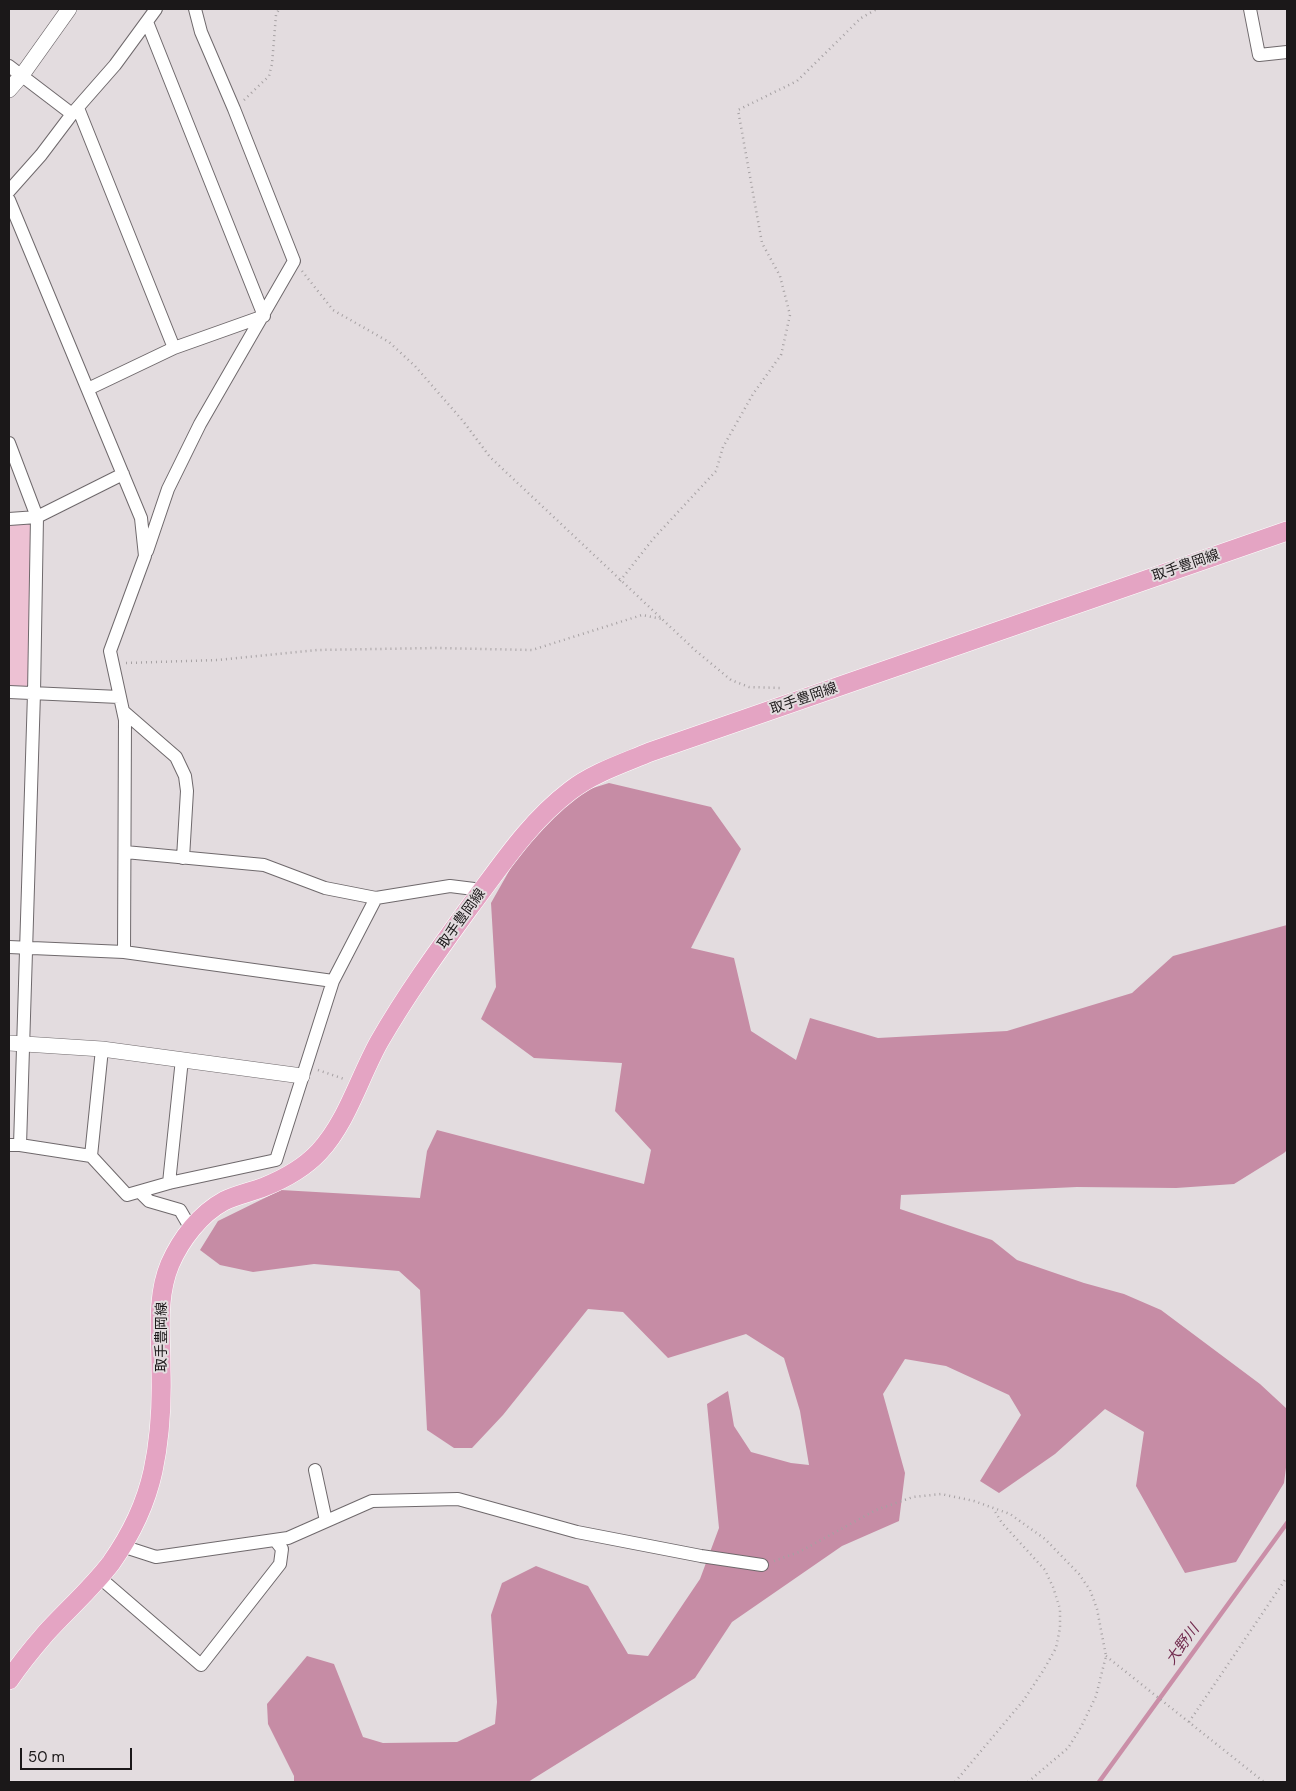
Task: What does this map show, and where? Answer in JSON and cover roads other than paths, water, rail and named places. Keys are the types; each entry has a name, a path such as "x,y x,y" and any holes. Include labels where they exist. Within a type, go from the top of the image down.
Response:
{"main road":[{"name":"取手豊岡線","path":"9,1680 44,1636 99,1577 122,1546 147,1493 156,1455 161,1410 160,1302 170,1263 191,1229 201,1219 224,1202 284,1178 318,1152 341,1119 375,1048 400,1005 482,890 513,849 544,813 573,788 607,770 650,752 1287,531"}],"street":[{"path":"9,90 70,9"},
{"path":"9,191 41,156 75,111 115,65 156,9"},
{"path":"124,952 125,720 110,651 168,490 200,424 294,261 201,32 195,9"},
{"path":"1250,9 1259,55 1287,52"},
{"path":"147,22 264,316"},
{"path":"9,66 75,111 174,348"},
{"path":"9,200 142,518 145,556"},
{"path":"88,389 174,348 264,316"},
{"path":"9,443 37,517 27,948 16,1043 14,1145 91,1156 127,1195 169,1183 276,1160 332,981 376,898"},
{"path":"9,519 37,517 123,474"},
{"path":"9,692 119,697"},
{"path":"123,712 176,757 186,776 187,791 183,858"},
{"path":"125,852 264,865 325,888 376,898 450,886 482,890"},
{"path":"9,947 124,952 332,981"},
{"path":"16,1043 102,1049 304,1071"},
{"path":"91,1156 102,1049"},
{"path":"169,1183 182,1059"},
{"path":"140,1192 149,1201 180,1210 191,1229"},
{"path":"315,1470 326,1522"},
{"path":"122,1546 156,1557 288,1538 372,1502 458,1499 577,1532 701,1556 762,1565"},
{"path":"99,1577 200,1665 280,1564 282,1549 275,1540"}],"waterway":[{"name":"大野川","path":"1099,1782 1287,1523"}]}
